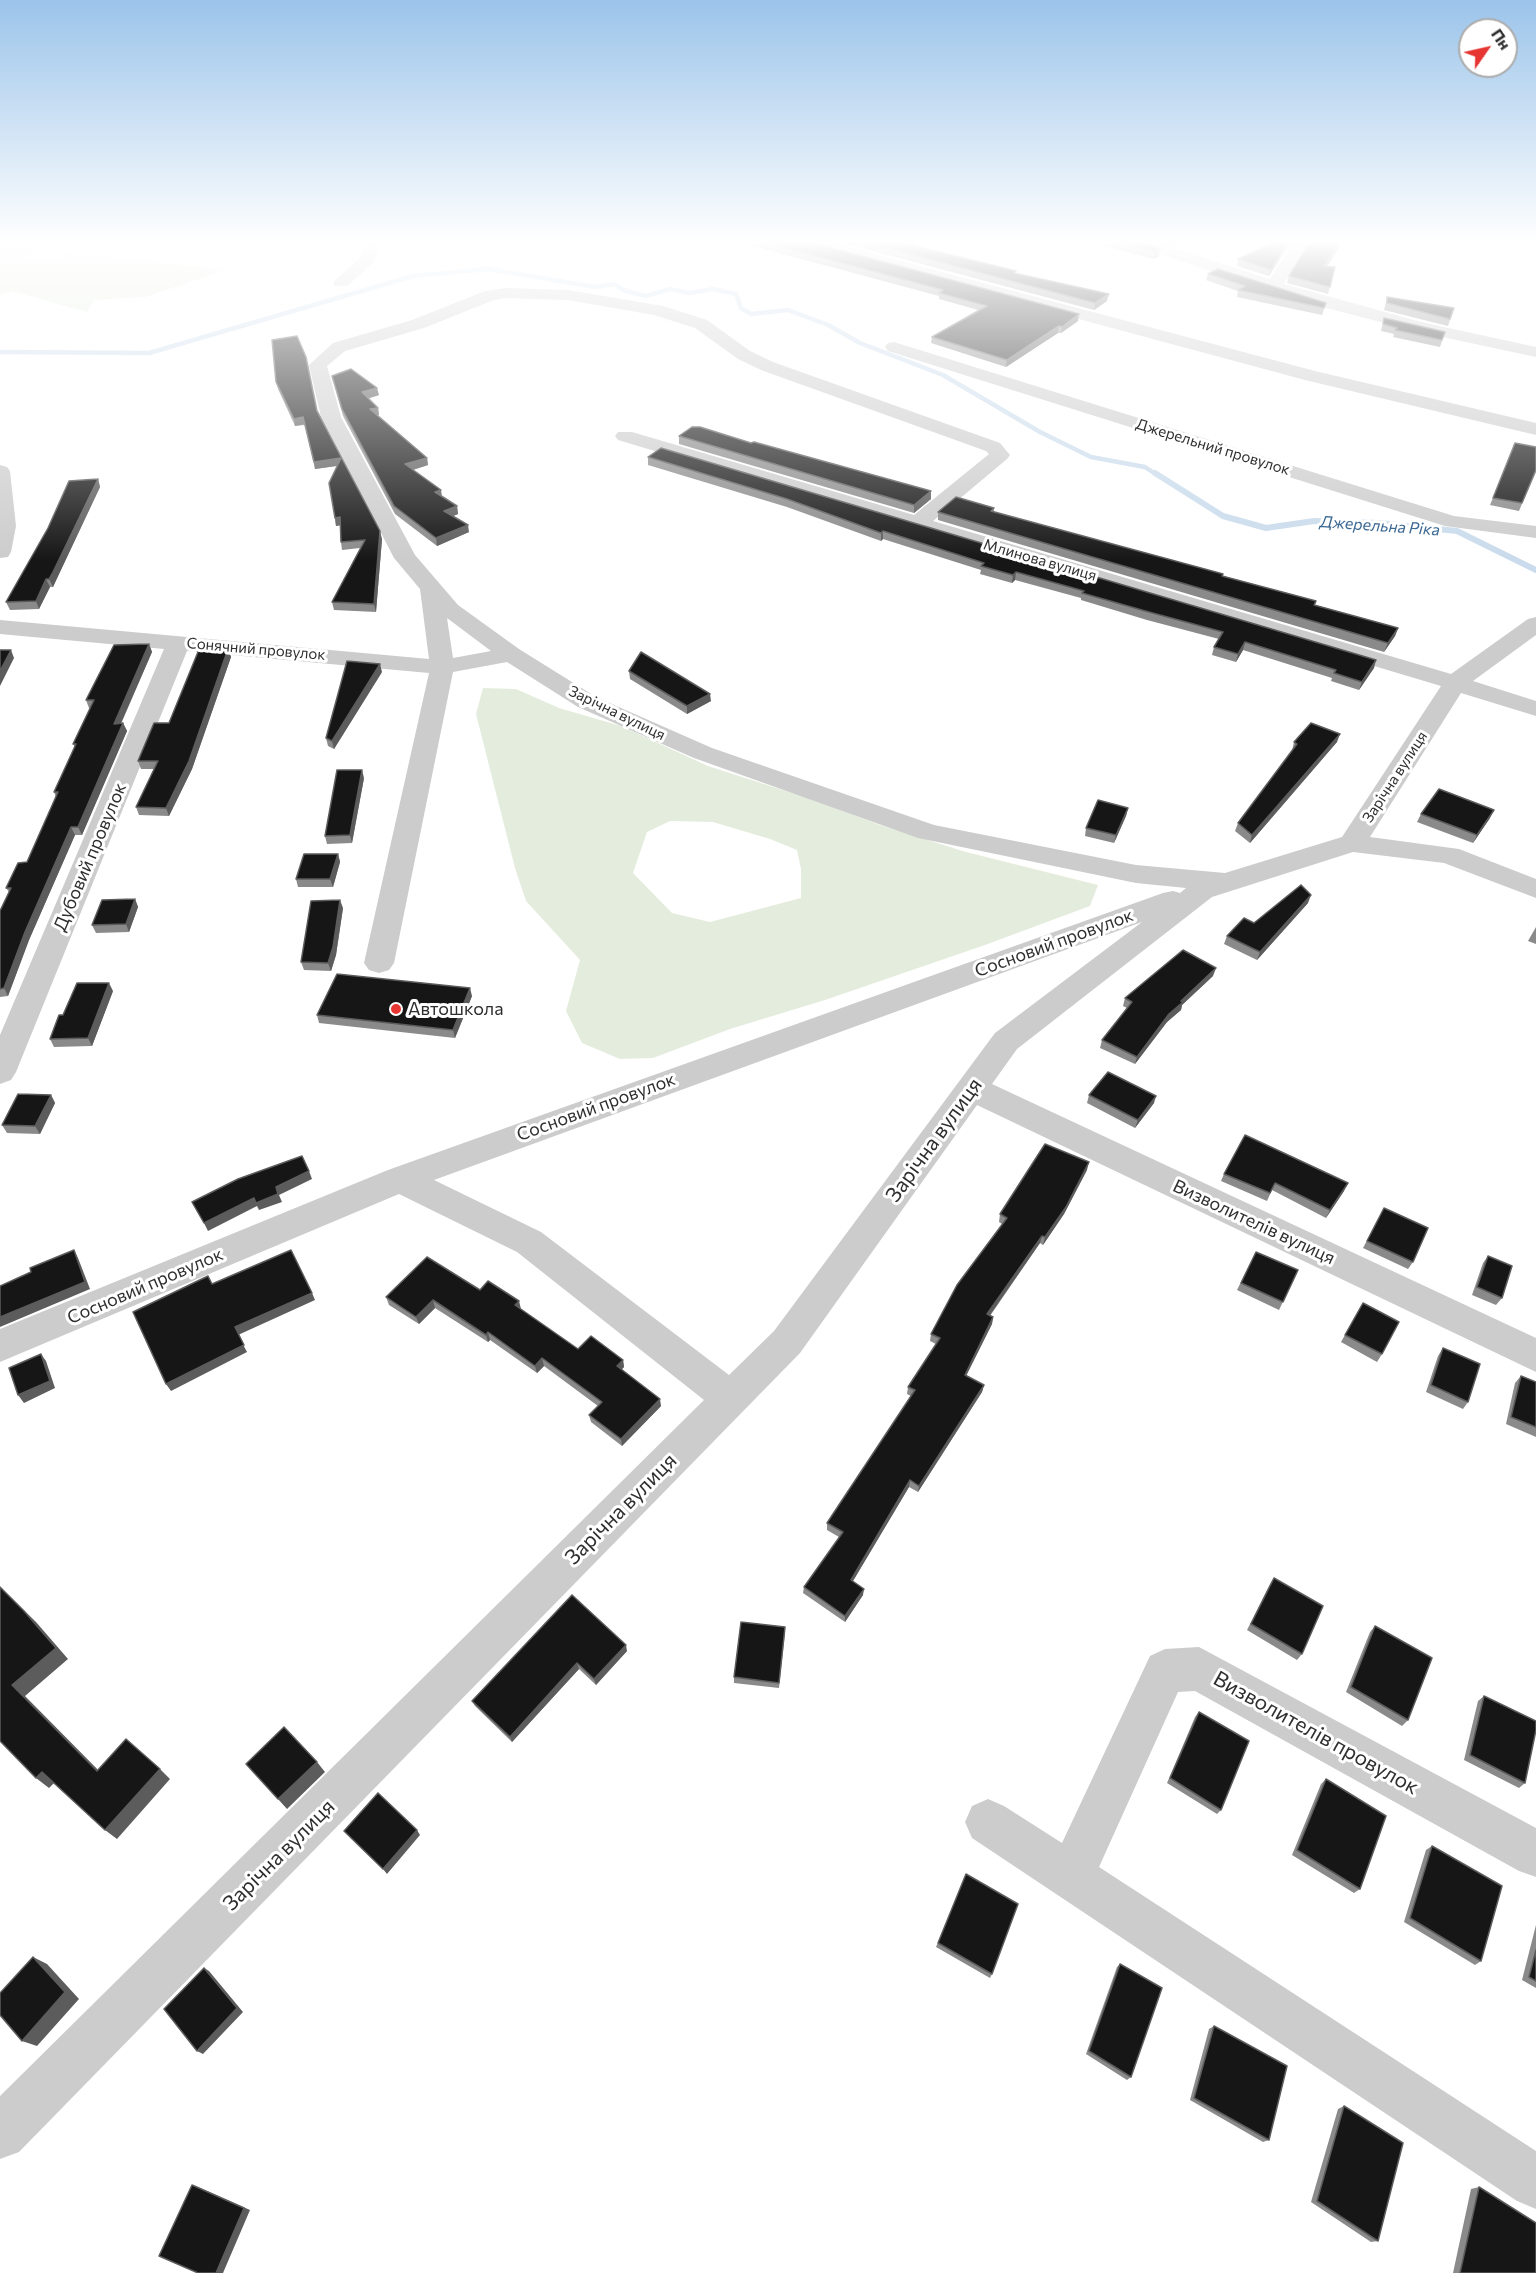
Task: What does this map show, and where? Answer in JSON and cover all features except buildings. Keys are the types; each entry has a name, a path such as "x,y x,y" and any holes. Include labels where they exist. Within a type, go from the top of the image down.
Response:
{"street":[{"name":"Зарічна вулиця","path":"337,349 318,365 331,417 405,558 450,610 511,654 587,702 703,753 928,832 1136,874 1213,886"},
{"name":"Зарічна вулиця","path":"736,349 767,366 993,447 1000,456 916,524"},
{"name":"Джерельний провулок","path":"901,349 1452,522 1536,532"},
{"path":"1210,349 1311,376 1536,429"},
{"name":"Млинова вулиця","path":"625,436 1455,683 1536,710"},
{"path":"0,471 5,526 0,552"},
{"path":"379,963 442,667 431,588"},
{"name":"Зарічна вулиця","path":"0,2133 787,1342 1006,1041 1213,886 1352,843 1455,683 1536,624"},
{"name":"Сонячний провулок","path":"0,627 442,667 511,654"},
{"name":"Дубовий провулок","path":"0,1072 179,642"},
{"path":"1352,843 1449,855 1536,889"},
{"name":"Сосновий провулок","path":"0,1346 400,1179 1213,886"},
{"name":"Визволителів вулиця","path":"972,1088 1536,1356"},
{"path":"400,1179 529,1242 731,1399"},
{"name":"Визволителів провулок","path":"1070,1878 1165,1671 1199,1669 1536,1854"},
{"path":"988,1822 1536,2182"}],"green space":[{"path":"483,688 516,689 559,708 621,726 708,766 814,800 880,825 966,852 1098,885 1090,906 985,945 825,1000 730,1029 653,1058 620,1059 582,1043 566,1011 580,960 526,901 515,868 476,714","holes":["670,821 713,822 770,839 797,850 801,869 801,898 710,922 672,913 633,873 647,832"]}],"waterway":[{"name":"Джерельна Ріка","path":"0,352 149,353 162,349"},
{"name":"Джерельна Ріка","path":"876,349 943,375 1040,432 1091,457 1145,467 1157,475"},
{"name":"Джерельна Ріка","path":"1155,473 1223,516 1266,528 1314,521 1379,523 1457,531 1536,570"}],"place":[{"name":"Автошкола","path":"396,1009"}]}
